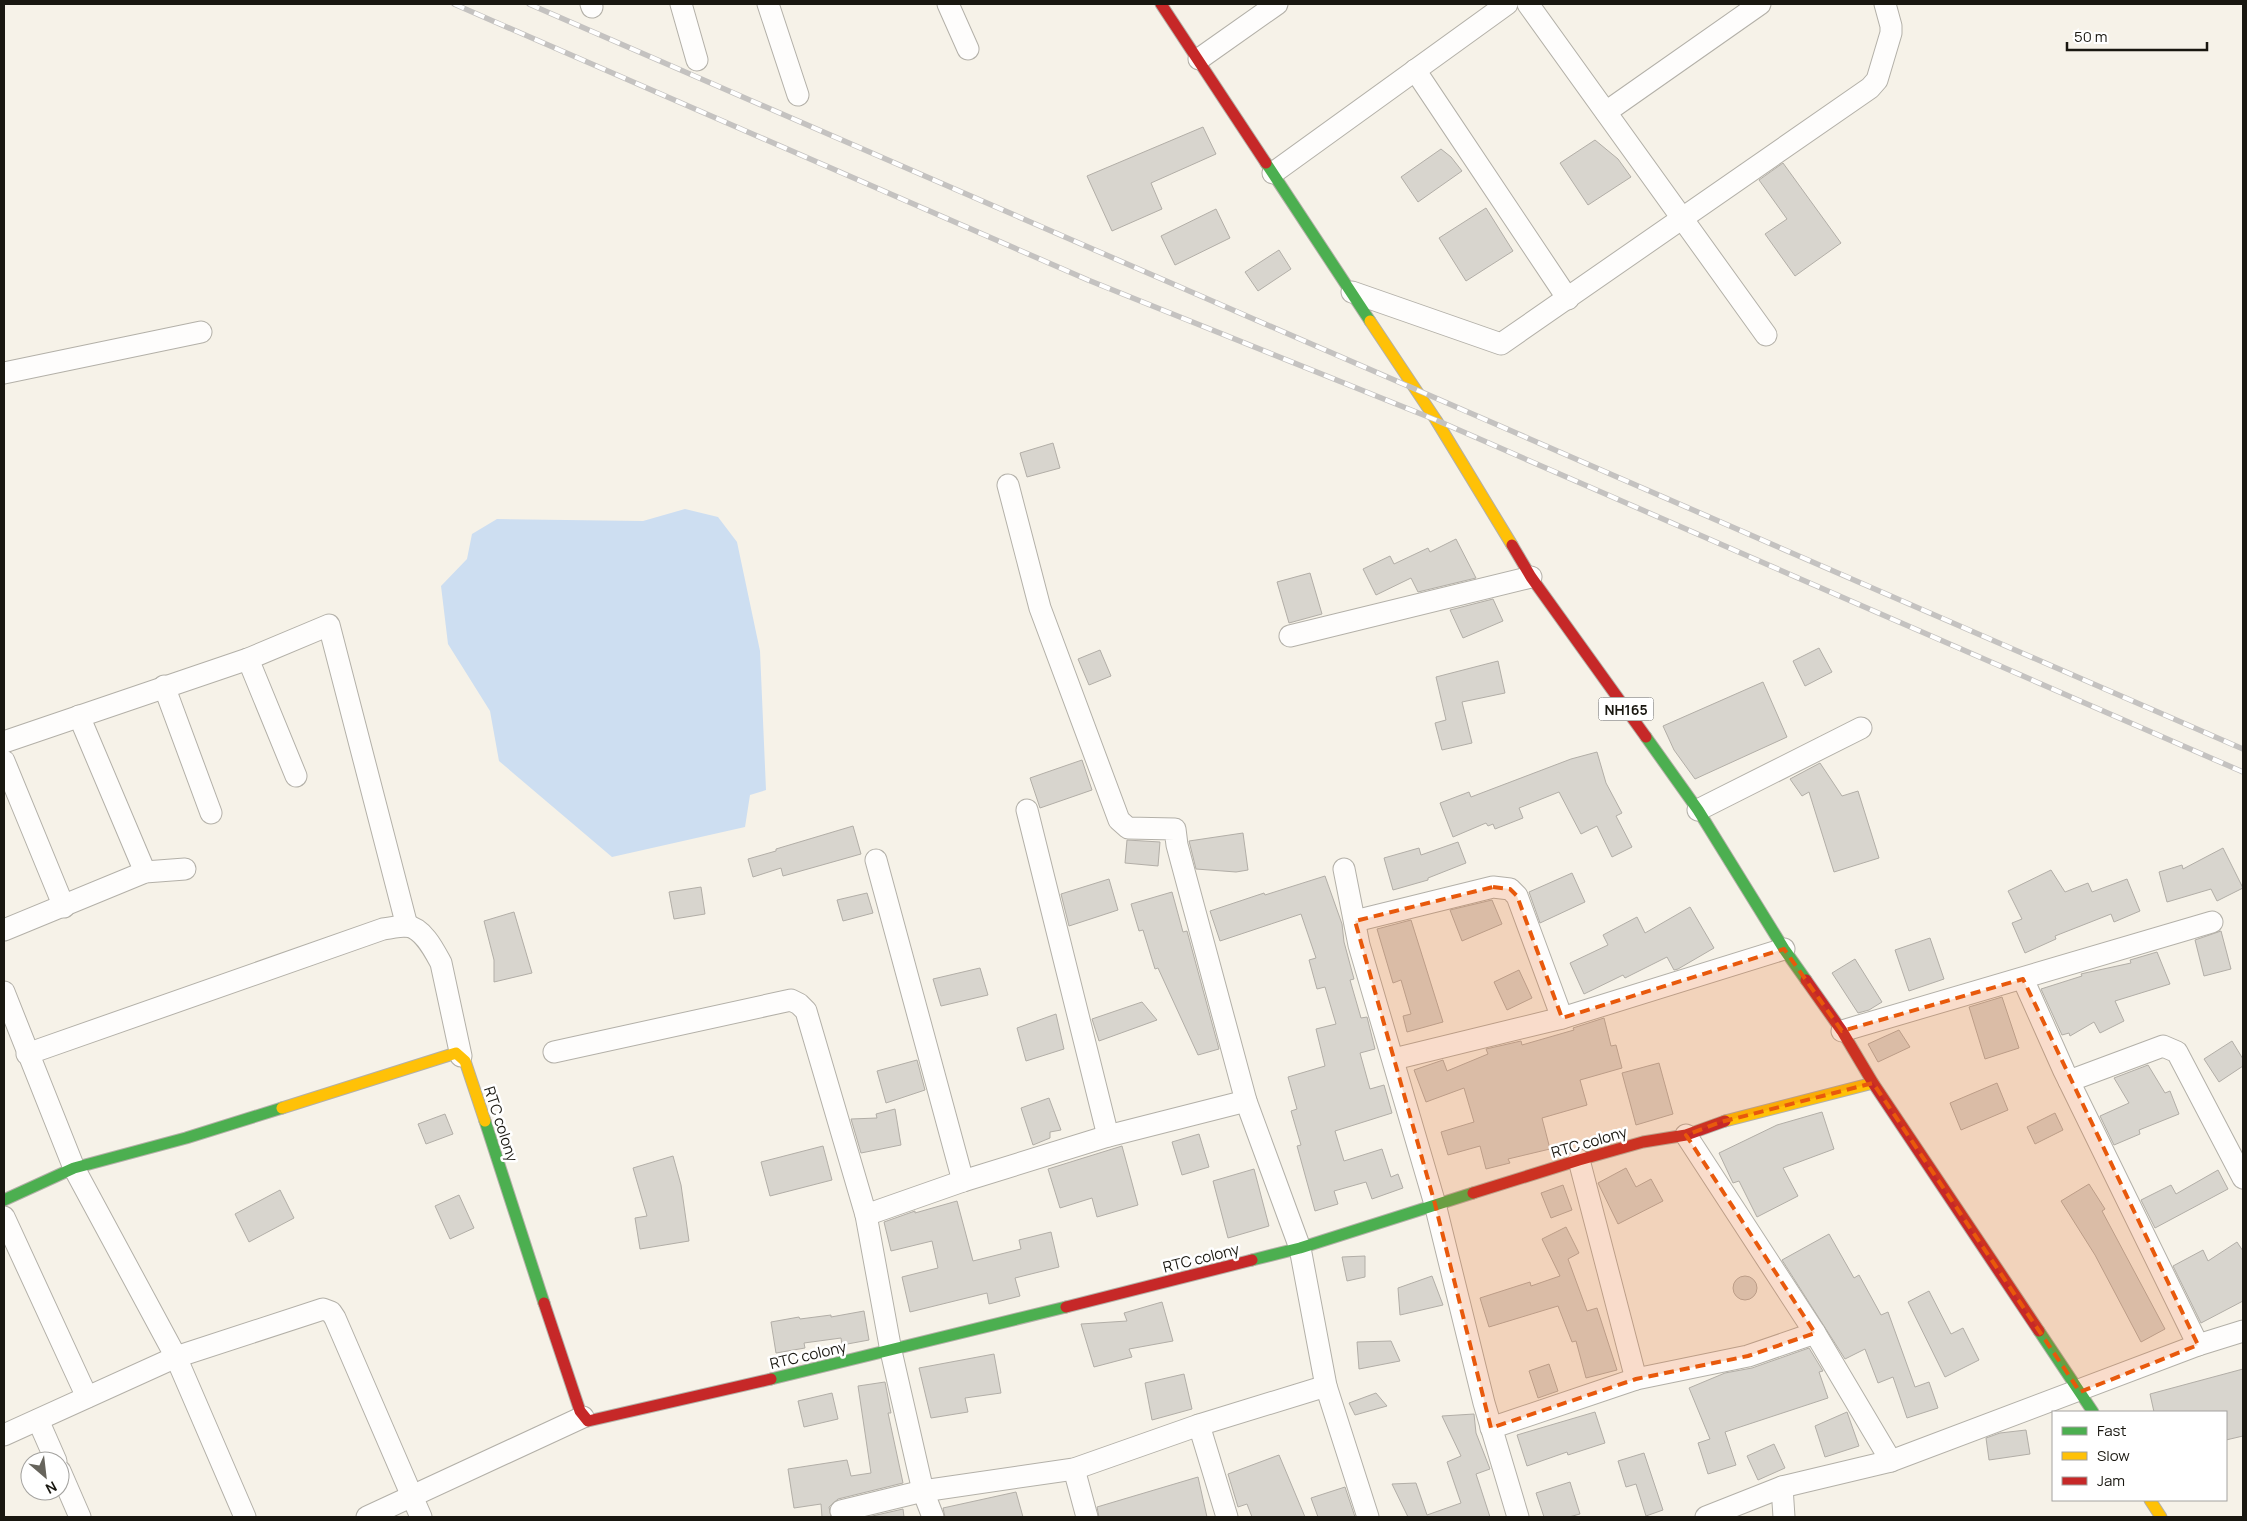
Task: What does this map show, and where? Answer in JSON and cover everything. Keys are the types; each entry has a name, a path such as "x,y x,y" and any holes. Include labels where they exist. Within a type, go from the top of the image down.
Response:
{"main road":[{"name":"NH165","path":"1161,4 1436,420 1531,577 1698,810 1784,949 1842,1031 1873,1084 2092,1411"},
{"path":"4,1200 74,1168 186,1138 451,1054 461,1056"},
{"name":"RTC colony","path":"461,1056 465,1061 583,1417 588,1421 891,1351 1300,1248 1578,1160 1643,1142 1686,1135 1721,1122 1873,1084"},
{"path":"2151,1501 2161,1517"}],"street":[{"path":"681,4 697,60"},
{"path":"768,4 798,95"},
{"path":"948,4 968,49"},
{"path":"1198,59 1277,4"},
{"path":"1273,173 1507,4"},
{"path":"1528,4 1766,335"},
{"path":"1606,112 1760,4"},
{"path":"1352,292 1501,344 1874,84 1891,33 1891,26 1884,4"},
{"path":"1415,70 1568,299"},
{"path":"4,373 201,332"},
{"path":"1008,484 1040,608 1118,820 1128,828 1175,829 1177,845 1246,1101 1300,1248 1326,1386 1368,1517"},
{"path":"1290,636 1531,577"},
{"path":"4,742 248,659 330,625 408,926"},
{"path":"248,659 296,776"},
{"path":"164,686 211,813"},
{"path":"79,716 145,872"},
{"path":"1698,810 1861,728"},
{"path":"4,761 64,907"},
{"path":"1027,810 1108,1136"},
{"path":"876,860 963,1181"},
{"path":"4,930 64,907 145,872 185,869"},
{"path":"1344,869 1359,945 1435,1204 1491,1428 1518,1517"},
{"path":"1355,921 1493,887 1510,889 1517,896 1562,1018"},
{"path":"1842,1031 2212,922"},
{"path":"27,1054 383,929 408,926 420,933 434,950 441,963 461,1056"},
{"path":"1394,1059 1562,1018 1784,949"},
{"path":"2023,979 2069,1081 2198,1345"},
{"path":"4,992 27,1054 74,1168 176,1357 245,1517"},
{"path":"554,1052 791,1000 799,1004 806,1011 866,1215 891,1351 923,1491 933,1517"},
{"path":"2069,1081 2163,1046 2177,1052 2243,1178"},
{"path":"866,1215 963,1181 1108,1136 1246,1101"},
{"path":"1686,1135 1815,1333 1891,1461"},
{"path":"1578,1160 1636,1379"},
{"path":"4,1217 87,1397"},
{"path":"5,1431 38,1420 176,1357 323,1309 330,1312 335,1318 422,1517"},
{"path":"1706,1517 1782,1487 1891,1461 2080,1392 2198,1345 2243,1331"},
{"path":"1491,1428 1636,1379 1748,1356 1815,1333"},
{"path":"840,1511 923,1491 1074,1469 1199,1425 1326,1386"},
{"path":"368,1517 583,1417"},
{"path":"38,1420 52,1451"},
{"path":"1199,1425 1226,1517"},
{"path":"1074,1469 1087,1517"},
{"path":"1782,1487 1784,1517"},
{"path":"70,1494 80,1517"}],"highlighted area":[{"path":"1493,887 1510,889 1517,896 1562,1018 1784,949 1842,1031 2023,979 2198,1345 2080,1392 1873,1083 1721,1122 1686,1135 1815,1333 1748,1356 1636,1379 1491,1428 1435,1204 1355,921"}],"water":[{"path":"685,509 718,517 737,542 760,651 766,790 750,795 745,827 612,857 499,761 490,711 448,644 441,586 467,559 472,534 497,519 643,521"}],"building":[{"path":"1203,127 1216,154 1151,183 1162,209 1112,231 1087,176"},
{"path":"1595,140 1618,159 1631,177 1588,205 1560,163"},
{"path":"1441,149 1451,157 1462,171 1418,202 1401,177"},
{"path":"1783,163 1841,243 1795,276 1765,234 1787,219 1759,180"},
{"path":"1486,208 1513,251 1466,281 1439,238"},
{"path":"1216,209 1230,238 1175,265 1161,236"},
{"path":"1279,250 1291,269 1258,291 1245,272"},
{"path":"1053,443 1060,468 1027,477 1020,453"},
{"path":"1456,539 1476,578 1418,592 1411,578 1376,595 1363,569 1390,556 1394,564 1428,548 1430,552"},
{"path":"1310,573 1322,614 1289,623 1277,582"},
{"path":"1493,599 1503,621 1463,638 1450,610"},
{"path":"1819,648 1832,672 1805,686 1793,661"},
{"path":"1100,650 1111,676 1089,685 1078,659"},
{"path":"1498,661 1505,693 1462,702 1472,743 1442,750 1435,723 1446,720 1436,677"},
{"path":"1763,682 1787,737 1695,779 1674,750 1663,726"},
{"path":"1597,752 1606,783 1622,813 1616,816 1632,847 1612,857 1597,826 1581,834 1559,792 1519,808 1523,818 1495,829 1493,824 1488,826 1486,823 1453,837 1440,803 1469,792 1471,797 1571,759"},
{"path":"1082,760 1092,790 1040,808 1030,778"},
{"path":"1820,763 1842,796 1858,791 1879,858 1834,872 1809,792 1802,796 1790,779"},
{"path":"853,826 861,854 783,876 781,868 753,877 748,859"},
{"path":"1243,833 1248,870 1236,872 1196,869 1189,841"},
{"path":"1127,840 1160,842 1158,866 1125,863"},
{"path":"1458,842 1466,863 1428,878 1428,880 1393,890 1384,858 1419,848 1421,855"},
{"path":"2223,848 2243,888 2217,901 2211,889 2167,902 2159,872 2182,865 2183,869"},
{"path":"2051,870 2065,892 2088,883 2092,892 2127,879 2140,911 2114,922 2111,914 2055,936 2056,939 2025,953 2012,923 2022,919 2008,891"},
{"path":"1572,873 1585,902 1540,923 1529,892"},
{"path":"1325,876 1342,924 1344,942 1354,979 1350,980 1361,1018 1367,1017 1375,1049 1360,1053 1370,1089 1384,1085 1392,1113 1335,1131 1344,1161 1382,1149 1391,1177 1398,1174 1403,1188 1372,1199 1366,1182 1334,1191 1338,1204 1315,1211 1297,1146 1301,1145 1291,1111 1297,1109 1288,1077 1325,1066 1316,1029 1336,1024 1325,987 1317,989 1309,960 1316,958 1301,914 1220,941 1210,911"},
{"path":"1109,879 1118,910 1069,926 1061,894"},
{"path":"701,887 705,914 674,919 669,892"},
{"path":"1172,892 1183,932 1187,931 1219,1049 1198,1055 1158,968 1155,969 1143,930 1139,931 1131,904"},
{"path":"867,893 873,913 843,921 837,900"},
{"path":"1492,900 1502,924 1462,941 1450,910"},
{"path":"1690,907 1714,948 1678,969 1674,970 1667,957 1625,978 1623,975 1584,994 1570,963 1608,945 1603,935 1637,917 1645,933"},
{"path":"514,912 532,973 494,982 494,960 484,921"},
{"path":"1411,920 1443,1022 1407,1032 1403,1016 1411,1014 1401,980 1393,983 1377,929"},
{"path":"2221,931 2231,969 2204,976 2195,940"},
{"path":"1930,938 1944,979 1909,991 1895,950"},
{"path":"2157,952 2170,984 2115,1001 2124,1021 2100,1033 2094,1022 2070,1036 2069,1033 2062,1035 2041,989 2082,976 2081,974 2131,963 2130,960"},
{"path":"1855,959 1882,1002 1869,1010 1858,1013 1832,973"},
{"path":"980,968 988,995 941,1006 933,979"},
{"path":"1519,970 1532,998 1507,1010 1494,982"},
{"path":"2002,997 2019,1048 1985,1059 1969,1007"},
{"path":"1142,1002 1157,1020 1099,1041 1092,1019"},
{"path":"1056,1014 1064,1049 1026,1061 1017,1028"},
{"path":"1604,1018 1611,1046 1616,1045 1622,1068 1580,1080 1587,1105 1542,1118 1550,1149 1508,1159 1510,1163 1486,1169 1480,1146 1448,1155 1441,1132 1474,1122 1464,1088 1426,1102 1414,1070 1443,1060 1447,1071 1488,1054 1486,1049 1521,1041 1522,1045 1574,1030 1573,1028"},
{"path":"1899,1030 1910,1047 1878,1062 1868,1044"},
{"path":"2232,1041 2243,1059 2243,1066 2219,1082 2204,1059"},
{"path":"917,1060 925,1090 886,1103 877,1071"},
{"path":"1659,1063 1673,1114 1636,1125 1622,1073"},
{"path":"2148,1065 2165,1093 2170,1091 2179,1114 2139,1130 2140,1134 2114,1145 2100,1116 2129,1103 2114,1078"},
{"path":"1997,1083 2008,1110 1961,1130 1950,1103"},
{"path":"1049,1098 1061,1130 1050,1132 1050,1138 1033,1145 1021,1108"},
{"path":"895,1109 901,1145 861,1153 851,1119 877,1118 876,1114"},
{"path":"1822,1112 1834,1149 1783,1168 1798,1196 1757,1217 1739,1181 1733,1183 1719,1153 1777,1125"},
{"path":"2055,1113 2063,1130 2035,1144 2027,1127"},
{"path":"445,1114 453,1134 426,1144 418,1124"},
{"path":"1199,1134 1209,1167 1182,1175 1172,1142"},
{"path":"823,1146 832,1180 770,1196 761,1162"},
{"path":"1122,1146 1138,1205 1097,1217 1092,1198 1060,1208 1048,1169"},
{"path":"673,1156 681,1185 689,1241 640,1249 635,1218 647,1216 633,1168"},
{"path":"1626,1168 1636,1187 1651,1179 1663,1201 1618,1224 1598,1183"},
{"path":"1254,1169 1269,1226 1228,1238 1213,1181"},
{"path":"2218,1170 2228,1189 2155,1228 2141,1200 2171,1185 2176,1194"},
{"path":"2089,1184 2105,1209 2102,1211 2165,1329 2141,1342 2095,1255 2061,1201"},
{"path":"1563,1185 1572,1210 1551,1218 1541,1193"},
{"path":"280,1190 294,1218 249,1242 235,1214"},
{"path":"459,1195 474,1228 450,1239 435,1206"},
{"path":"957,1201 973,1261 1021,1249 1019,1240 1051,1232 1059,1267 1015,1278 1020,1296 989,1304 987,1293 910,1312 902,1277 938,1268 932,1241 891,1251 884,1222 915,1211 915,1213"},
{"path":"1566,1227 1579,1253 1568,1259 1587,1311 1597,1308 1617,1370 1586,1378 1576,1341 1572,1342 1558,1306 1489,1327 1480,1298 1530,1282 1531,1286 1560,1276 1542,1239"},
{"path":"1829,1234 1854,1278 1859,1275 1881,1315 1888,1312 1915,1387 1929,1382 1938,1408 1907,1418 1893,1377 1878,1383 1865,1349 1845,1359 1782,1260"},
{"path":"2237,1242 2243,1251 2243,1301 2201,1323 2173,1266 2203,1250 2208,1261"},
{"path":"1365,1256 1365,1277 1347,1281 1342,1257"},
{"path":"1432,1276 1443,1305 1400,1315 1398,1288"},
{"path":"1745,1276 1754,1279 1757,1288 1754,1297 1745,1300 1736,1297 1733,1288 1736,1279"},
{"path":"1929,1291 1951,1334 1963,1328 1979,1360 1945,1377 1908,1302"},
{"path":"1162,1302 1173,1341 1129,1349 1132,1357 1094,1367 1081,1324 1127,1321 1124,1313"},
{"path":"864,1311 869,1340 842,1345 841,1338 804,1343 805,1348 776,1353 771,1322 799,1317 800,1319 831,1315 831,1317"},
{"path":"1391,1341 1400,1361 1359,1369 1357,1342"},
{"path":"1809,1348 1823,1371 1819,1372 1828,1398 1725,1432 1736,1465 1708,1474 1698,1443 1710,1439 1689,1388 1725,1373 1752,1368"},
{"path":"994,1354 1001,1393 965,1398 968,1412 931,1418 919,1368"},
{"path":"1549,1364 1558,1391 1538,1398 1529,1371"},
{"path":"2243,1369 2243,1436 2227,1440 2227,1411 2154,1411 2150,1394"},
{"path":"1184,1374 1192,1409 1152,1420 1145,1383"},
{"path":"885,1382 891,1413 888,1413 903,1483 838,1499 829,1507 831,1517 822,1517 821,1504 794,1508 788,1469 847,1460 851,1476 871,1473 858,1386"},
{"path":"832,1393 838,1419 804,1427 798,1401"},
{"path":"1376,1393 1387,1406 1355,1415 1349,1403"},
{"path":"1595,1412 1605,1443 1568,1455 1567,1452 1527,1466 1517,1435"},
{"path":"1847,1412 1859,1446 1825,1457 1815,1426"},
{"path":"1474,1414 1476,1433 1490,1469 1476,1474 1490,1517 1408,1517 1392,1484 1416,1483 1427,1515 1461,1503 1447,1462 1461,1456 1442,1416"},
{"path":"2026,1430 2030,1454 1989,1460 1986,1438 2000,1433"},
{"path":"1774,1444 1785,1468 1758,1480 1747,1456"},
{"path":"1644,1453 1663,1510 1646,1516 1636,1484 1626,1487 1618,1461"},
{"path":"1279,1455 1305,1517 1252,1517 1247,1504 1238,1507 1228,1474"},
{"path":"1198,1477 1207,1517 1099,1517 1097,1507"},
{"path":"1570,1482 1580,1514 1569,1517 1544,1517 1536,1493"},
{"path":"1345,1487 1355,1517 1318,1517 1311,1498"},
{"path":"1016,1492 1023,1517 945,1517 943,1508"},
{"path":"903,1509 904,1517 868,1517"}],"railway":[{"path":"454,4 1088,280 1436,420 2243,772"},
{"path":"529,4 2243,749"}],"traffic: fast":[{"path":"1266,163 1370,321"},
{"path":"1646,737 1698,810 1784,949 1806,980"},
{"path":"4,1200 74,1168 186,1138 282,1108"},
{"path":"485,1121 544,1303"},
{"path":"1252,1260 1300,1248 1473,1193"},
{"path":"771,1379 1066,1307"},
{"path":"2039,1331 2092,1411"}],"traffic: slow":[{"path":"1370,321 1436,420 1512,545"},
{"path":"282,1108 456,1053 465,1061 485,1121"},
{"path":"1725,1121 1873,1083"},
{"path":"2151,1501 2161,1517"}],"traffic: jam":[{"path":"1161,4 1266,163"},
{"path":"1512,545 1531,577 1646,737"},
{"path":"1806,980 1842,1031 1873,1083 2039,1331"},
{"path":"1473,1193 1643,1142 1686,1135 1725,1121"},
{"path":"1066,1307 1252,1260"},
{"path":"544,1303 580,1411 588,1421 771,1379"}]}
